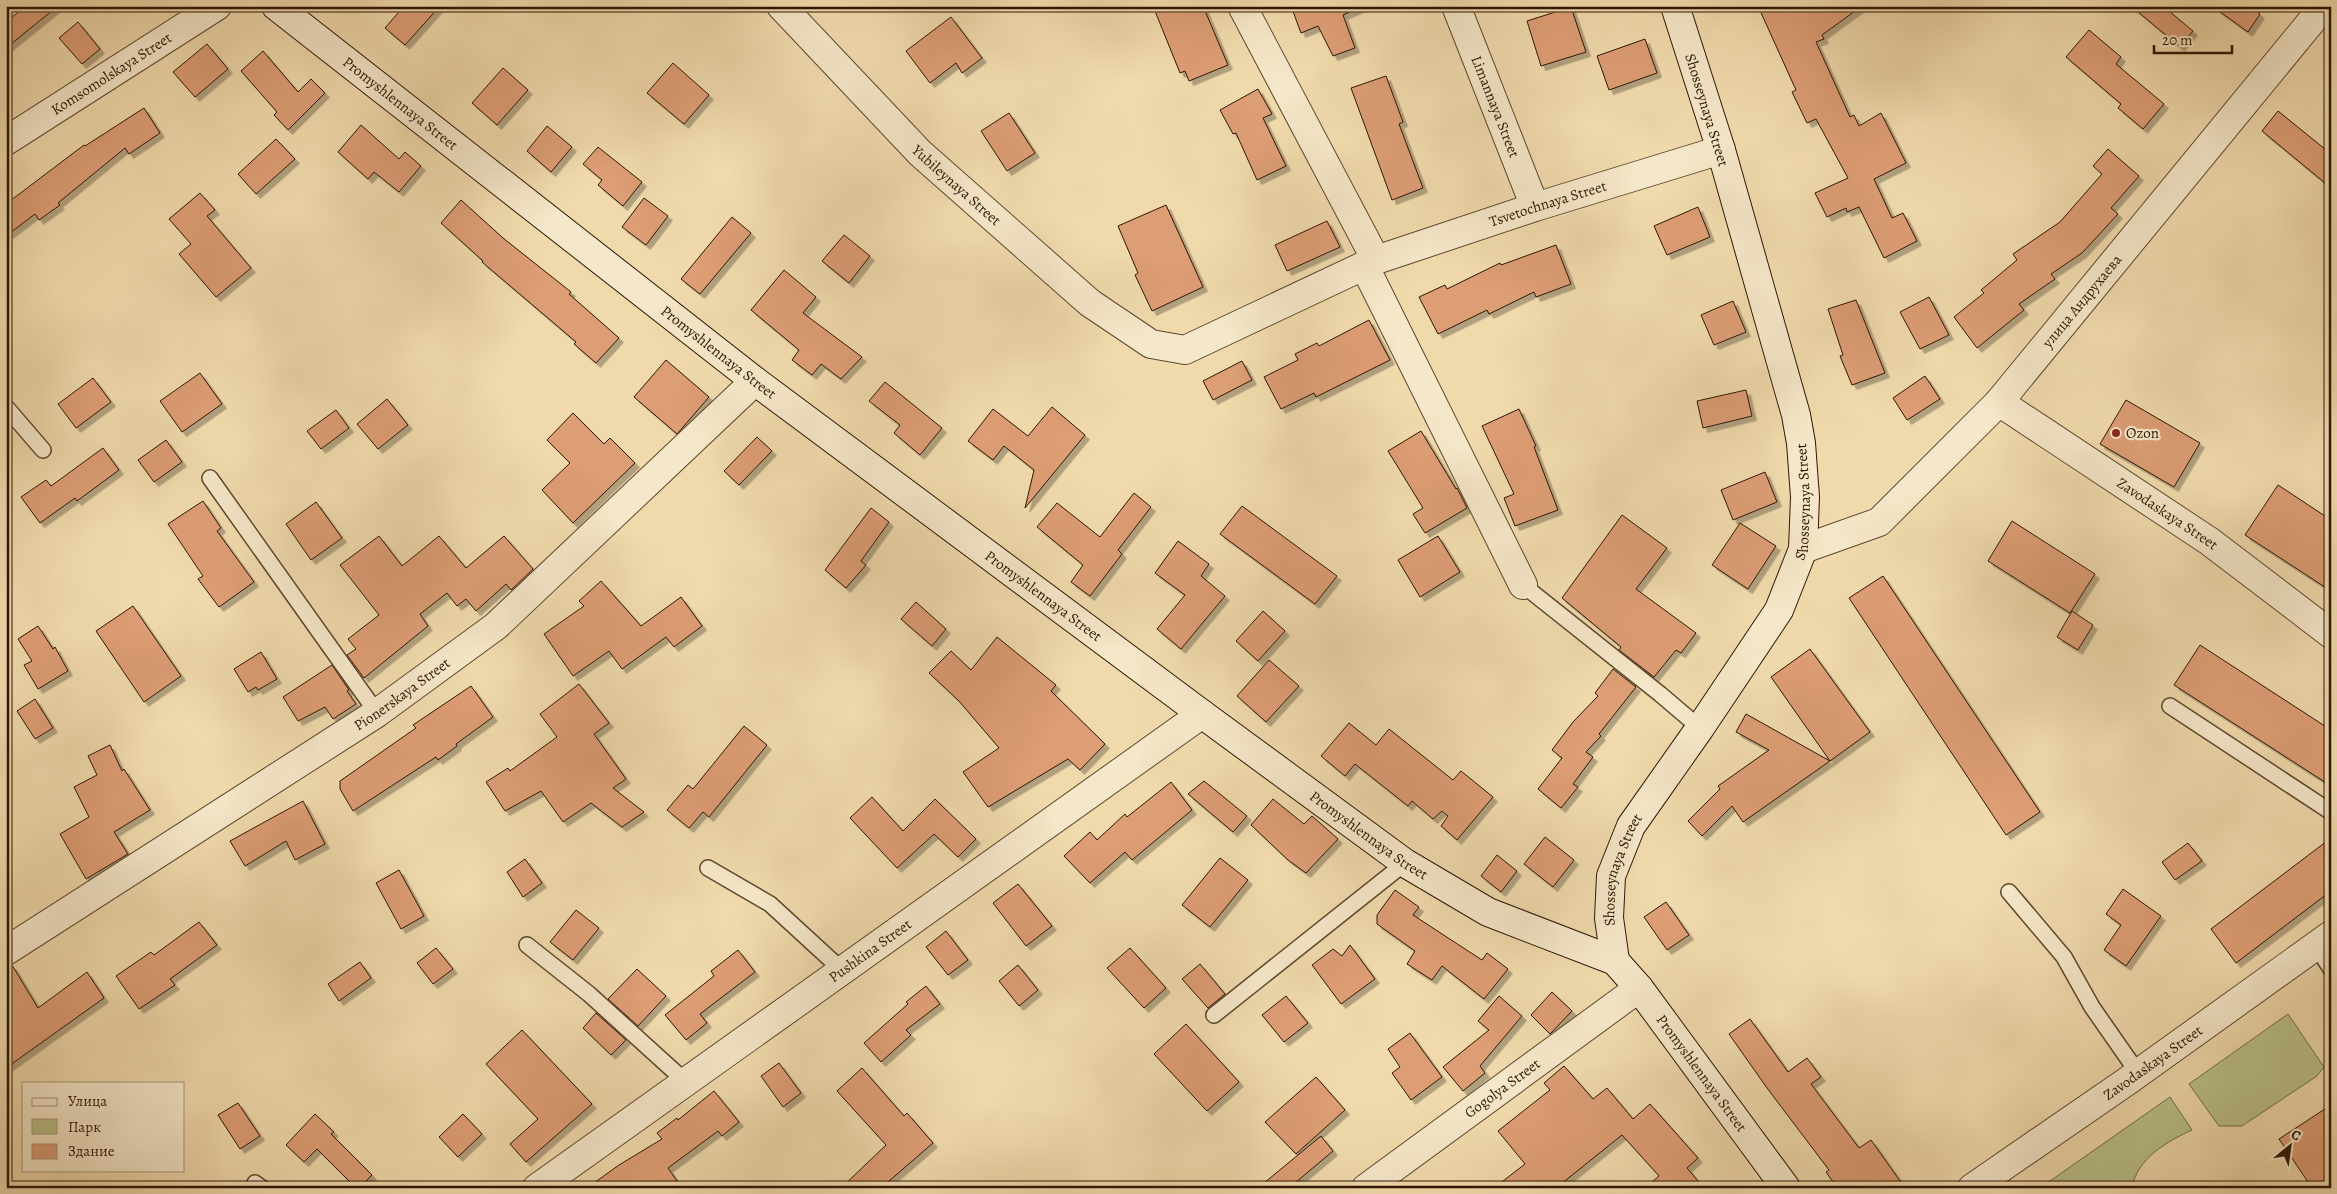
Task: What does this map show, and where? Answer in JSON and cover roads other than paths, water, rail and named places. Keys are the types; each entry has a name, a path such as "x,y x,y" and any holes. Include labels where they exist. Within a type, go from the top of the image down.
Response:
{"street":[{"name":"Komsomolskaya Street","path":"6,141 217,6"},
{"name":"Promyshlennaya Street","path":"276,6 755,380 1202,714 1405,862 1488,912 1614,961 1638,988 1786,1188"},
{"name":"Yubileynaya Street","path":"781,6 920,153 1090,302 1151,344"},
{"path":"1242,6 1370,264 1523,585"},
{"name":"Limannaya Street","path":"1456,6 1534,207"},
{"name":"Shosseynaya Street","path":"1614,961 1609,918 1611,876 1631,826 1700,728 1779,610 1803,549 1806,497 1801,443 1796,415 1721,150 1674,6"},
{"name":"улица Андрухаева","path":"1803,549 1879,522 1999,402 2324,6"},
{"name":"Tsvetochnaya Street","path":"1151,344 1185,350 1370,264 1534,207 1721,150"},
{"name":"Pionerskaya Street","path":"6,951 377,713 496,626 755,380"},
{"name":"Zavodaskaya Street","path":"1999,402 2208,541 2331,634"},
{"name":"Pushkina Street","path":"537,1188 1202,714"},
{"name":"Zavodaskaya Street","path":"1978,1186 2323,941"},
{"name":"Gogolya Street","path":"1366,1188 1638,988"}],"lane":[{"path":"6,407 43,450"},
{"path":"210,478 377,713"},
{"path":"1523,585 1700,728"},
{"path":"2170,706 2331,812"},
{"path":"1214,1015 1405,862"},
{"path":"708,868 770,904 842,971"},
{"path":"2009,892 2064,957 2092,1007 2138,1073"},
{"path":"2323,941 2331,969"},
{"path":"527,945 588,994 686,1082"}],"place":[{"name":"Ozon","path":"2116,433"}]}
